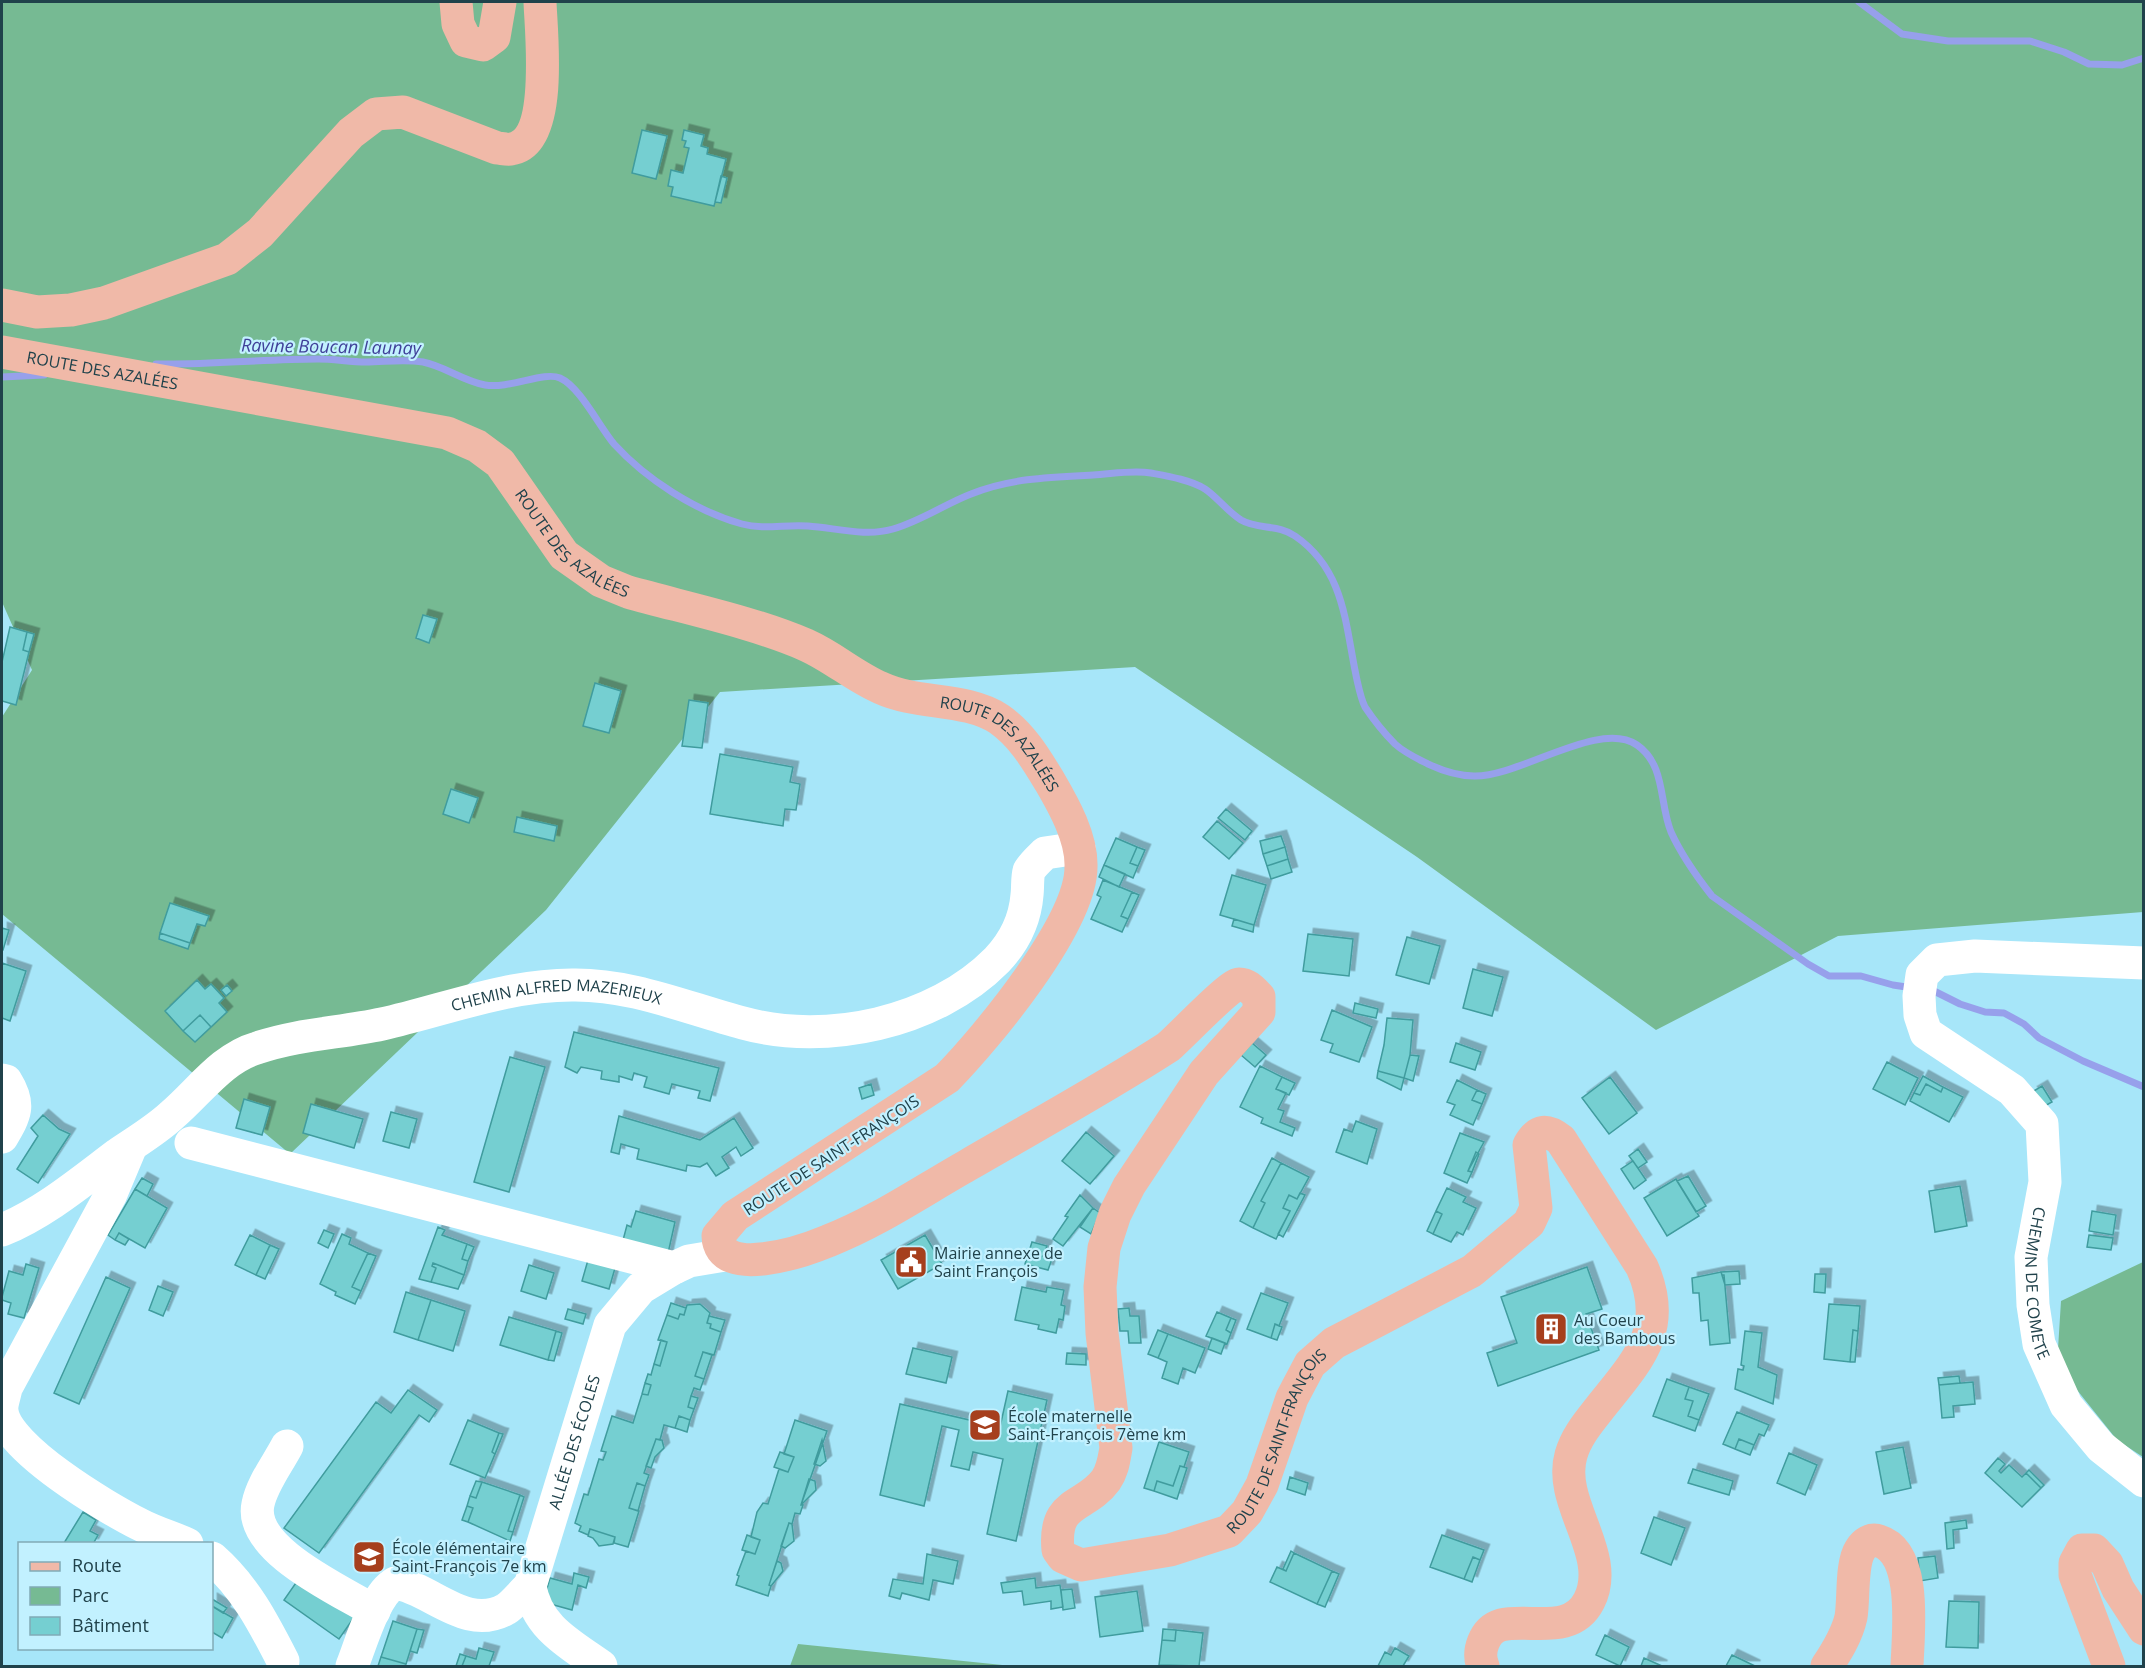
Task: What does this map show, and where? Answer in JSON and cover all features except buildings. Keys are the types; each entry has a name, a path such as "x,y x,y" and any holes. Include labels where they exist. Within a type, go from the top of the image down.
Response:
{"main road":[{"path":"456,2 458,24 466,41 483,45 494,37 500,2"},
{"path":"2,305 37,312 71,310 104,303 227,259 260,233 351,133 376,114 403,112 496,148 511,149 527,140 539,111 544,72 540,2"},
{"name":"ROUTE DES AZALÉES","path":"2,352 198,390 418,427 447,433 477,446 500,463 564,555 601,581 628,592 806,645 870,683 893,693 978,710 997,718 1012,729 1034,756 1060,800 1079,848"},
{"name":"ROUTE DE SAINT-FRANÇOIS","path":"1079,848 1082,868 1077,893 1067,918 1046,953 975,1049 947,1078 912,1103 735,1216 718,1236 718,1245 725,1255 737,1260 796,1253 868,1223 1135,1068 1168,1047 1199,1020 1228,988 1238,984 1248,986 1259,996 1259,1012 1204,1073 1136,1176 1115,1214 1104,1248 1100,1287 1102,1333 1116,1448 1113,1466 1106,1480 1096,1491 1072,1504 1058,1529 1058,1550 1063,1557 1081,1565 1170,1550 1229,1531 1247,1512 1262,1485 1292,1398 1310,1364 1334,1343 1472,1271 1524,1228 1536,1208 1529,1145 1539,1133 1551,1132 1572,1155 1642,1267 1652,1289 1654,1319 1648,1340 1634,1364 1581,1432 1570,1456 1568,1482 1591,1555 1594,1578 1588,1602 1579,1613 1553,1625 1500,1626 1486,1636 1481,1650 1483,1666"},
{"path":"1827,1666 1842,1643 1851,1619 1858,1552 1866,1543 1874,1540 1882,1542 1898,1555 1904,1569 1908,1602 1907,1666"},
{"path":"2109,1666 2075,1575 2075,1563 2082,1550 2094,1550 2107,1564 2118,1589 2144,1629"}],"street":[{"name":"CHEMIN ALFRED MAZERIEUX","path":"2,1230 66,1193 174,1114 234,1057 253,1049 310,1034 378,1025 529,987 574,985 619,989 667,999 745,1024 780,1030 844,1032 912,1013 962,988 997,960 1019,930 1027,900 1029,870 1045,853 1079,848"},
{"name":"CHEMIN DE COMETE","path":"2144,963 1975,956 1937,960 1921,985 1920,1015 1926,1033 2012,1090 2042,1124 2045,1182 2031,1257 2033,1305 2039,1344 2066,1405 2101,1447 2144,1481"},
{"path":"2,1080 6,1081 15,1095 16,1112 2,1137"},
{"path":"191,1143 674,1268"},
{"path":"132,1145 110,1196 6,1388 2,1411 7,1423 23,1445 49,1468 140,1525 182,1542"},
{"name":"ALLÉE DES ÉCOLES","path":"530,1586 610,1325 641,1288 689,1261 725,1255"},
{"path":"287,1446 258,1504 257,1515 262,1531 286,1558 374,1611"},
{"path":"213,1559 228,1573 251,1602 283,1661"},
{"path":"352,1666 374,1611 388,1587 395,1583 416,1590 470,1615 505,1609 530,1586 539,1616 552,1632 601,1666"}],"green space":[{"path":"2,2 2143,2 2143,912 1838,936 1656,1030 1417,857 1135,667 720,692 546,910 290,1154 2,914 2,717 32,670 2,602"},
{"path":"2143,1262 2143,1457 2117,1440 2057,1365 2061,1301"},
{"path":"798,1644 1012,1666 790,1666"}],"waterway":[{"path":"1859,2 1902,34 1948,41 2030,41 2064,52 2089,64 2122,65 2144,58"},
{"name":"Ravine Boucan Launay","path":"156,364 298,359 408,361 431,364 469,380 495,386 553,376 560,378 575,390 614,444 656,481 707,511 750,526 800,526 862,532 883,531 913,522 961,498 1016,481 1137,472 1193,483 1209,492 1241,520 1282,530 1295,536 1312,550 1325,566 1341,601 1364,704 1383,731 1403,750 1438,768 1456,774 1474,776 1514,768 1558,751 1602,739 1621,739 1637,745 1653,763 1671,832 1690,865 1712,896 1808,964 1829,976 1861,976 1913,988"},
{"name":"Ravine Boucan Launay","path":"2,377 44,375"},
{"name":"Ravine Boucan Launay","path":"1930,989 1960,1004 1985,1012 2004,1013 2024,1024 2039,1038 2083,1061 2144,1087"}],"place":[{"name":"Mairie annexe de Saint François","path":"911,1262"},
{"name":"Au Coeur des Bambous","path":"1551,1329"},
{"name":"École maternelle Saint-François 7ème km","path":"985,1425"},
{"name":"École élémentaire Saint-François 7e km","path":"369,1557"}]}
